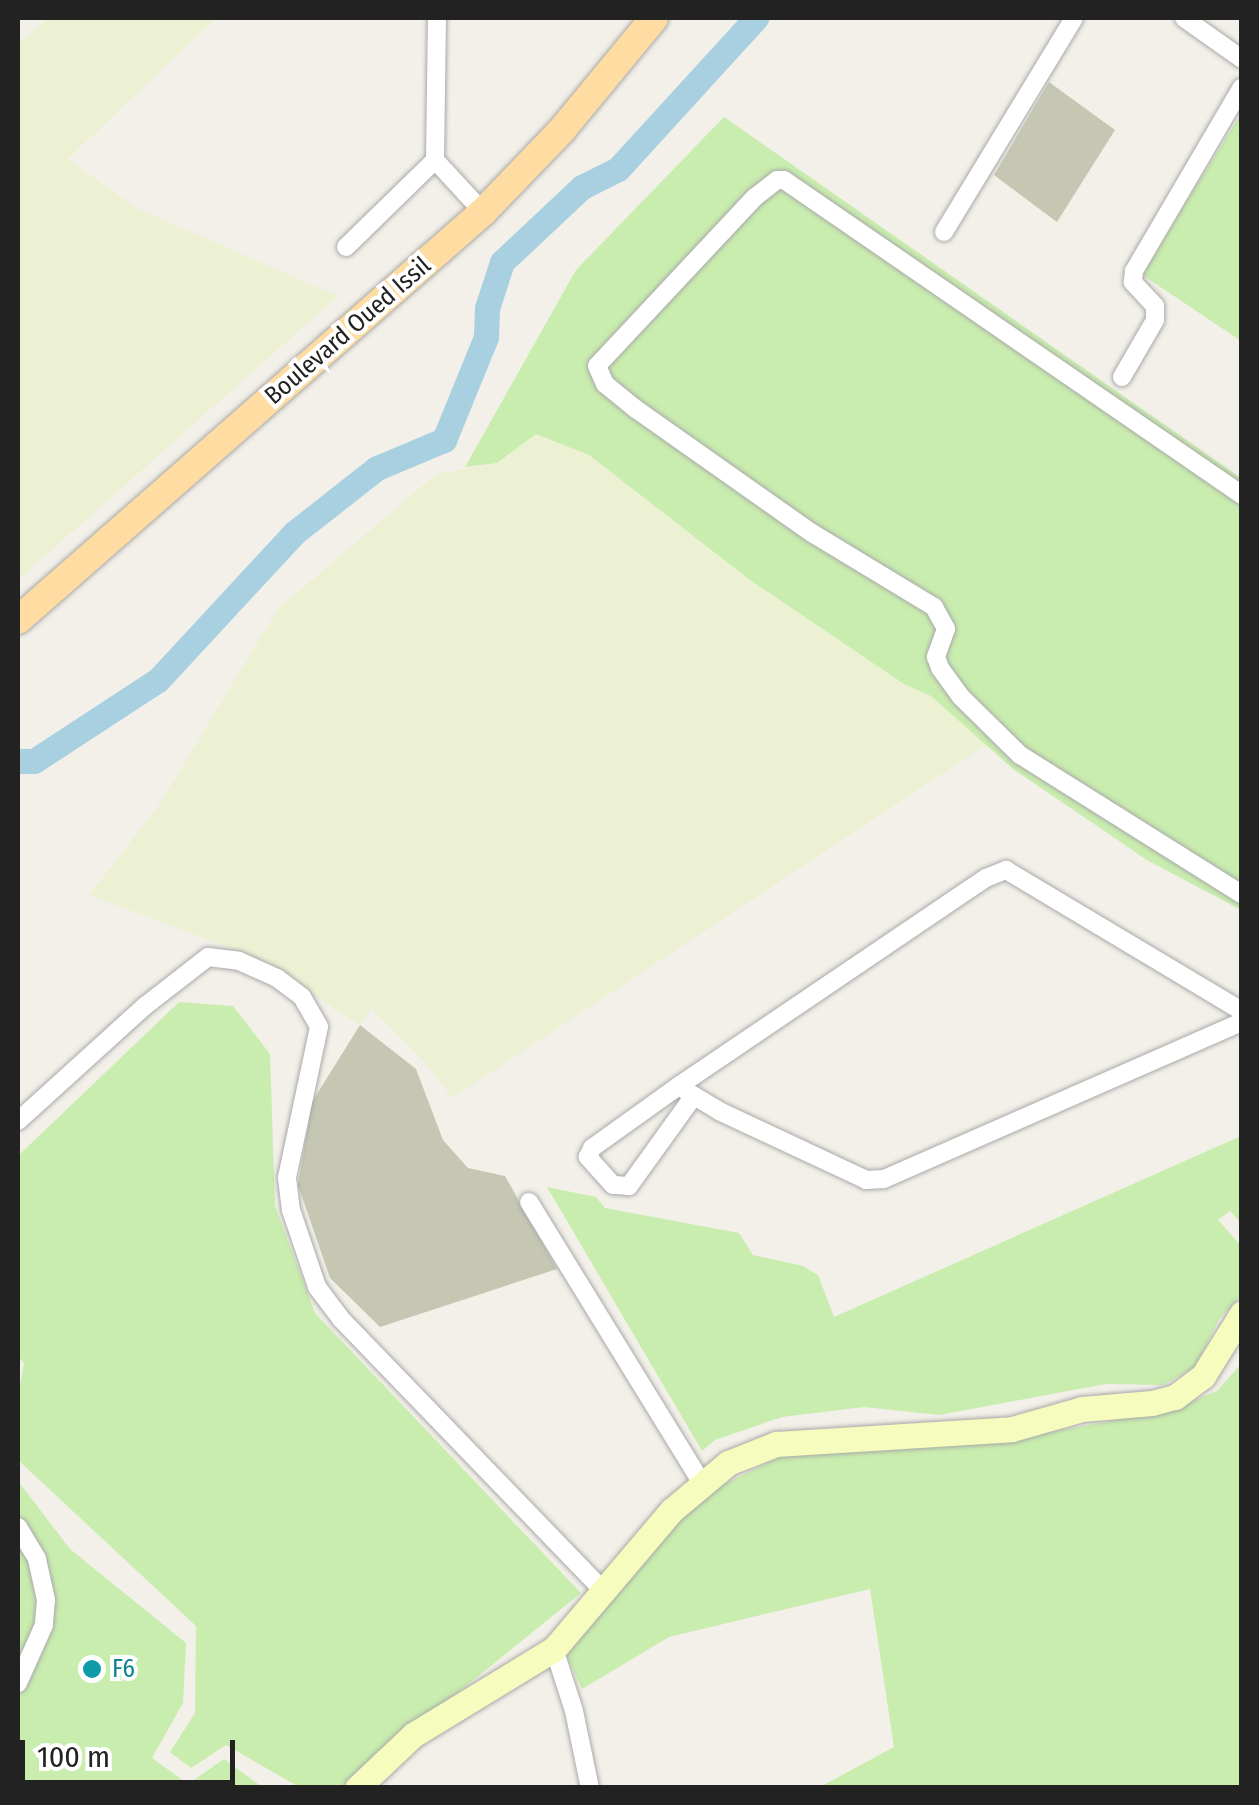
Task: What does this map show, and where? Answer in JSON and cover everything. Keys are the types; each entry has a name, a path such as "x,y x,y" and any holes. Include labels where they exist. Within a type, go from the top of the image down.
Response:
{"main road":[{"name":"Boulevard Oued Issil","path":"18,620 483,212 561,131 654,18"}],"street":[{"path":"438,18 436,160 483,212"},
{"path":"944,232 1074,18"},
{"path":"1184,18 1242,58"},
{"path":"1122,377 1156,320 1154,306 1132,282 1134,271 1242,87"},
{"path":"346,247 436,160"},
{"path":"1242,495 784,180 777,180 755,197 598,366 604,384 636,408 812,533 934,608 946,629 936,657 940,668 961,698 1020,755 1242,894"},
{"path":"686,1091 633,1182 624,1188 613,1186 588,1158 589,1152 686,1091 986,878 1006,870 1242,1011"},
{"path":"18,1121 145,1006 208,956 239,961 277,978 302,997 319,1028 287,1178 291,1210 317,1287 352,1331 603,1590"},
{"path":"686,1091 866,1180 884,1179 1242,1022"},
{"path":"529,1202 702,1483"},
{"path":"357,1788 413,1735 554,1649 672,1510 728,1463 776,1444 1012,1429 1082,1409 1175,1397 1202,1376 1242,1313"},
{"path":"18,1527 37,1558 46,1600 44,1625 18,1683"},
{"path":"554,1649 574,1711 590,1788"}],"shaded area":[{"path":"49,18 216,18 68,159 136,208 338,296 18,580 18,43"},
{"path":"1049,82 1115,130 1057,222 994,175"},
{"path":"536,433 589,455 750,580 904,684 931,696 989,743 452,1098 429,1067 371,1008 360,1025 252,956 89,895 159,805 278,609 436,474 497,463"},
{"path":"360,1025 416,1069 443,1140 468,1168 505,1176 557,1269 380,1327 330,1278 298,1185 312,1102"}],"green space":[{"path":"1241,114 1241,341 1141,274"},
{"path":"724,117 1241,478 1241,910 1147,860 1013,769 931,696 904,684 750,580 589,455 536,434 497,463 465,467 576,270"},
{"path":"179,1002 233,1006 270,1054 275,1206 315,1313 581,1593 341,1787 299,1787 226,1745 191,1768 170,1752 195,1713 196,1626 18,1460 18,1396 24,1363 18,1356 18,1156"},
{"path":"1241,1136 1241,1223 1230,1211 1218,1220 1241,1246 1241,1296 1219,1319 1196,1366 1163,1385 1106,1384 939,1415 864,1407 782,1417 715,1440 702,1451 547,1187 596,1197 605,1208 739,1233 753,1255 803,1266 818,1275 834,1317"},
{"path":"1241,1364 1241,1787 820,1787 894,1747 870,1589 669,1637 582,1689 564,1650 705,1493 801,1447 1001,1441 1171,1410 1217,1391"},
{"path":"18,1481 70,1549 186,1643 183,1703 152,1758 188,1784 224,1759 262,1787 18,1787"}],"waterway":[{"path":"18,761 34,761 158,680 294,533 377,468 444,440 486,337 487,308 502,262 582,187 618,169 756,18"}],"place":[{"name":"F6","path":"92,1669"}]}
